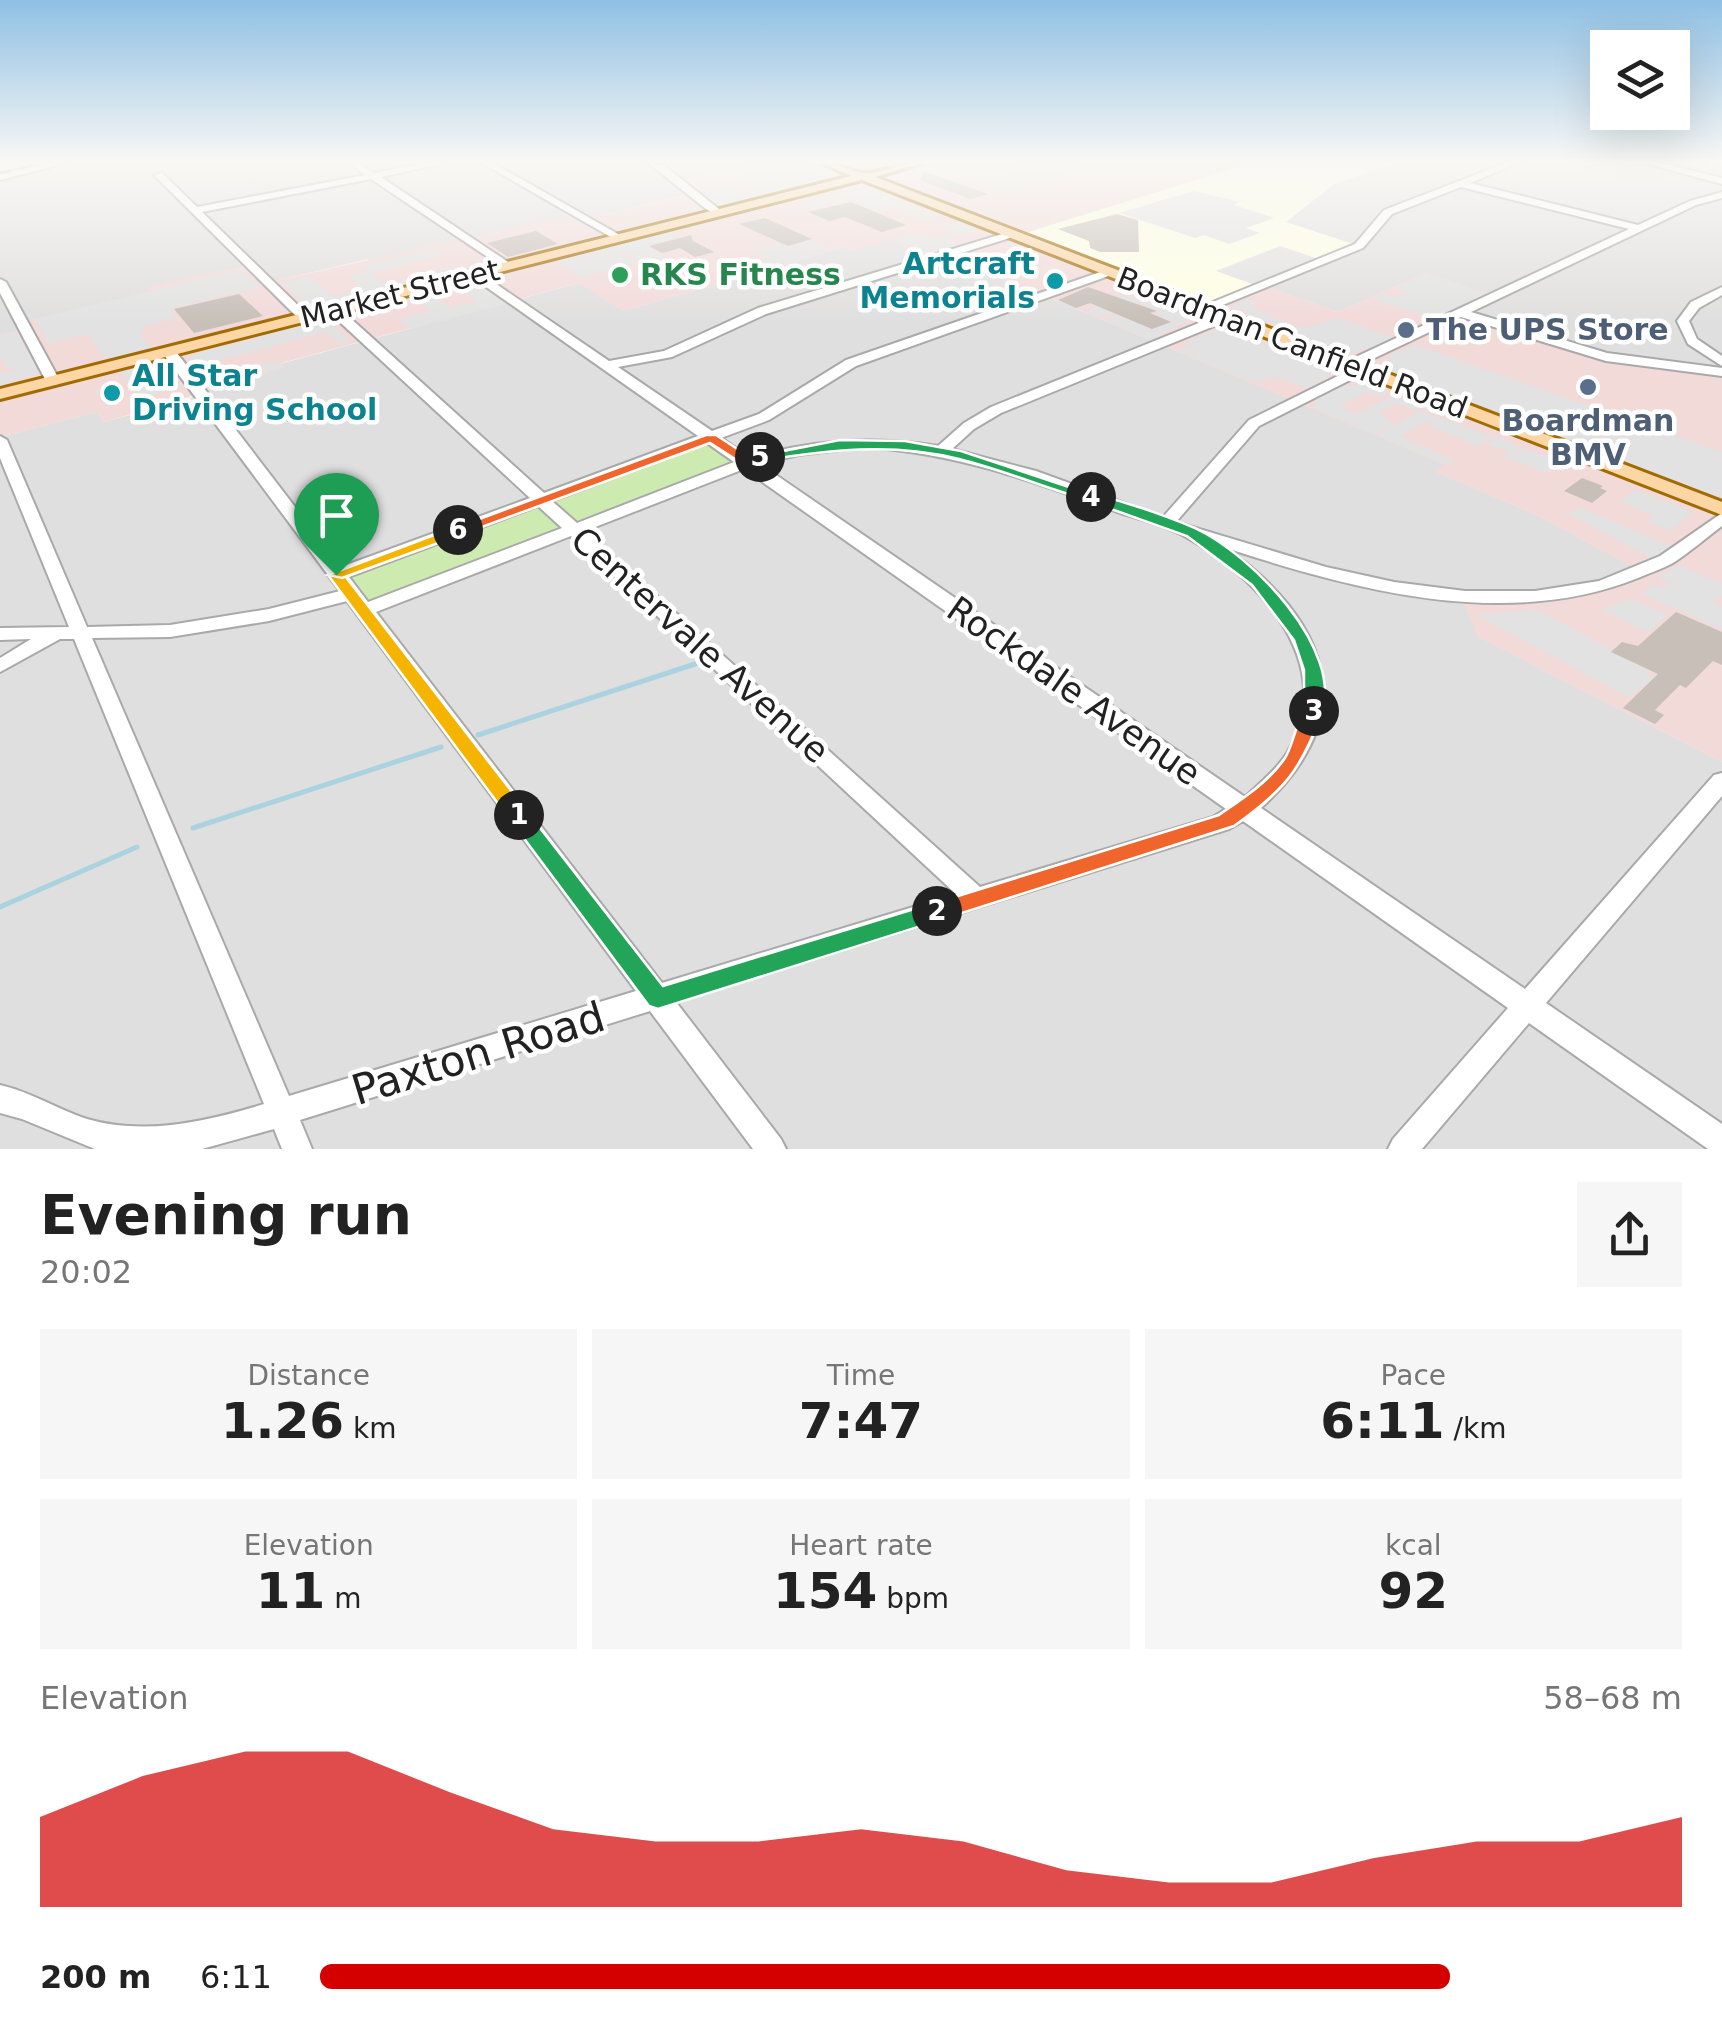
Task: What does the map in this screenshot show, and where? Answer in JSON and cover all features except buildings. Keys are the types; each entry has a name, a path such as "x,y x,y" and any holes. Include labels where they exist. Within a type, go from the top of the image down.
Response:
{"main road":[{"name":"Market Street","path":"0,394 706,217"},
{"name":"Boardman Canfield Road","path":"967,217 1722,510"}],"street":[{"path":"204,217 304,318"},
{"path":"434,217 508,266"},
{"path":"582,217 620,238"},
{"path":"1204,308 1359,246 1384,217"},
{"path":"1591,217 1640,229"},
{"path":"1166,522 1254,423 1464,314 1670,217"},
{"path":"607,365 666,354 745,316 1012,234"},
{"path":"336,575 780,410 822,378 851,363 1110,272"},
{"name":"Rockdale Avenue","path":"476,274 1722,1142"},
{"path":"0,282 52,381"},
{"path":"1722,290 1689,310 1684,327 1701,349 1722,362"},
{"name":"Centervale Avenue","path":"334,310 977,899"},
{"path":"1464,314 1596,354 1722,372"},
{"path":"942,450 969,426 996,410 1225,317"},
{"path":"169,352 772,1149"},
{"path":"0,440 297,1149"},
{"path":"0,634 82,636 201,628 357,602 573,529 746,462 840,444 942,450 1192,532 1376,584 1448,593 1521,596 1586,590 1640,576 1676,558 1722,518"},
{"name":"Paxton Road","path":"0,1099 44,1110 90,1133 138,1141 214,1133 1220,823 1280,778 1304,744 1314,708 1313,670 1302,639 1272,595 1192,532"},
{"path":"0,666 54,634"},
{"path":"1403,1149 1722,781"}],"shaded area":[{"path":"0,217 596,217 373,263 368,259 270,282 148,288 152,293 22,322 25,329 0,335"},
{"path":"564,217 1077,217 1018,235 1262,285 1338,312 1426,273 1500,297 1466,313 1580,351 1722,372 1722,762 1478,637 1459,594 1521,595 1644,573 1539,516 1435,472 1444,465 948,254 932,259 890,241 852,251 842,247 624,311 578,283 281,363 284,368 104,422 97,412 0,437 0,335 24,329 21,322 151,294 147,287 252,264 270,282"},
{"path":"1078,217 1293,217 1286,222 1359,246 1204,308 1016,236"},
{"path":"1130,217 1274,218 1246,228 1260,233 1229,244 1204,235 1195,238"},
{"path":"1293,217 1722,217 1722,372 1641,364 1464,314 1426,273 1338,312 1262,285 1357,245 1285,223"},
{"path":"959,222 978,229 947,239 964,247 940,254 921,254 890,240 917,233 934,239 954,234 941,227"},
{"path":"673,231 683,237 647,246 668,257 645,264 624,253 619,255 637,262 580,278 557,261"},
{"path":"812,240 829,248 765,268 751,262 764,259 777,264 753,249"},
{"path":"890,240 932,259 947,254 1446,465 1436,472 1539,516 1645,573 1479,637 1722,762 1722,1149 0,1149 0,437 97,412 104,422 201,396 199,391 284,367 280,364 579,283 624,311 843,247 852,251"},
{"path":"1280,246 1319,259 1255,285 1216,271"},
{"path":"434,249 442,255 371,273 385,285 458,266 465,271 310,309 282,283 311,277 334,297 363,289 349,276 369,271 364,265"},
{"path":"241,269 259,287 170,309 176,318 143,326 145,330 139,332 151,349 106,360 88,334 48,344 35,319"},
{"path":"1426,274 1491,295 1438,320 1372,299 1383,294 1394,298 1406,292 1397,288"},
{"path":"481,284 508,303 411,329 399,319 430,311 414,297 427,294 450,307 477,302 461,289"},
{"path":"1123,294 1144,303 1155,299 1199,316 1151,340 1105,320 1118,315 1152,329 1169,322 1141,303 1102,318 1087,312"},
{"path":"1247,299 1256,302 1250,306 1292,325 1307,328 1338,318 1397,339 1348,354 1230,306"},
{"path":"326,319 350,341 340,344 325,332 203,365 211,375 222,376 277,361 284,368 205,386 186,360 197,353"},
{"path":"1216,329 1232,330 1286,351 1282,354 1332,371 1331,376 1307,388 1273,376 1261,381 1246,380 1178,351 1191,345 1184,342"},
{"path":"17,332 39,373 0,386 0,374 15,369 6,368 0,356 0,336"},
{"path":"1415,345 1722,452 1722,499 1388,372 1390,355"},
{"path":"149,365 165,366 143,371 147,379 171,373 181,387 139,399 121,372"},
{"path":"1360,383 1390,392 1381,397 1367,392 1340,406 1357,414 1393,395 1424,406 1415,410 1397,403 1378,412 1395,425 1420,411 1494,437 1478,446 1429,426 1433,423 1428,421 1400,436 1454,461 1446,465 1377,436 1392,426 1374,435 1311,407 1318,403 1311,399 1343,384 1351,387"},
{"path":"1498,436 1520,448 1564,461 1545,473 1504,457 1509,452 1487,444"},
{"path":"1636,490 1692,512 1671,531 1647,521 1653,515 1620,501"},
{"path":"1582,508 1675,548 1656,561 1567,513"},
{"path":"1679,565 1722,584 1722,594 1714,603 1722,607 1722,629 1642,594 1653,584 1663,588 1669,583 1709,601 1658,577"},
{"path":"1631,599 1668,615 1649,632 1601,610"},
{"path":"1536,609 1651,671 1647,675 1654,678 1629,697 1476,615"}],"green space":[{"path":"711,438 746,462 363,610 337,575"}],"waterway":[{"path":"478,735 698,663"},
{"path":"193,828 441,747"},
{"path":"0,907 137,847"}],"place":[{"name":"RKS Fitness","path":"620,275"},
{"name":"Artcraft Memorials","path":"1055,281"},
{"name":"The UPS Store","path":"1406,330"},
{"name":"Boardman BMV","path":"1588,387"},
{"name":"All Star Driving School","path":"112,393"}],"route":[{"path":"711,438 746,462 765,455 840,444 942,450 1192,532 1258,581 1294,624 1313,670 1314,708 1311,726 1294,762 1262,796 1220,823 658,998 336,575 711,438"}]}
